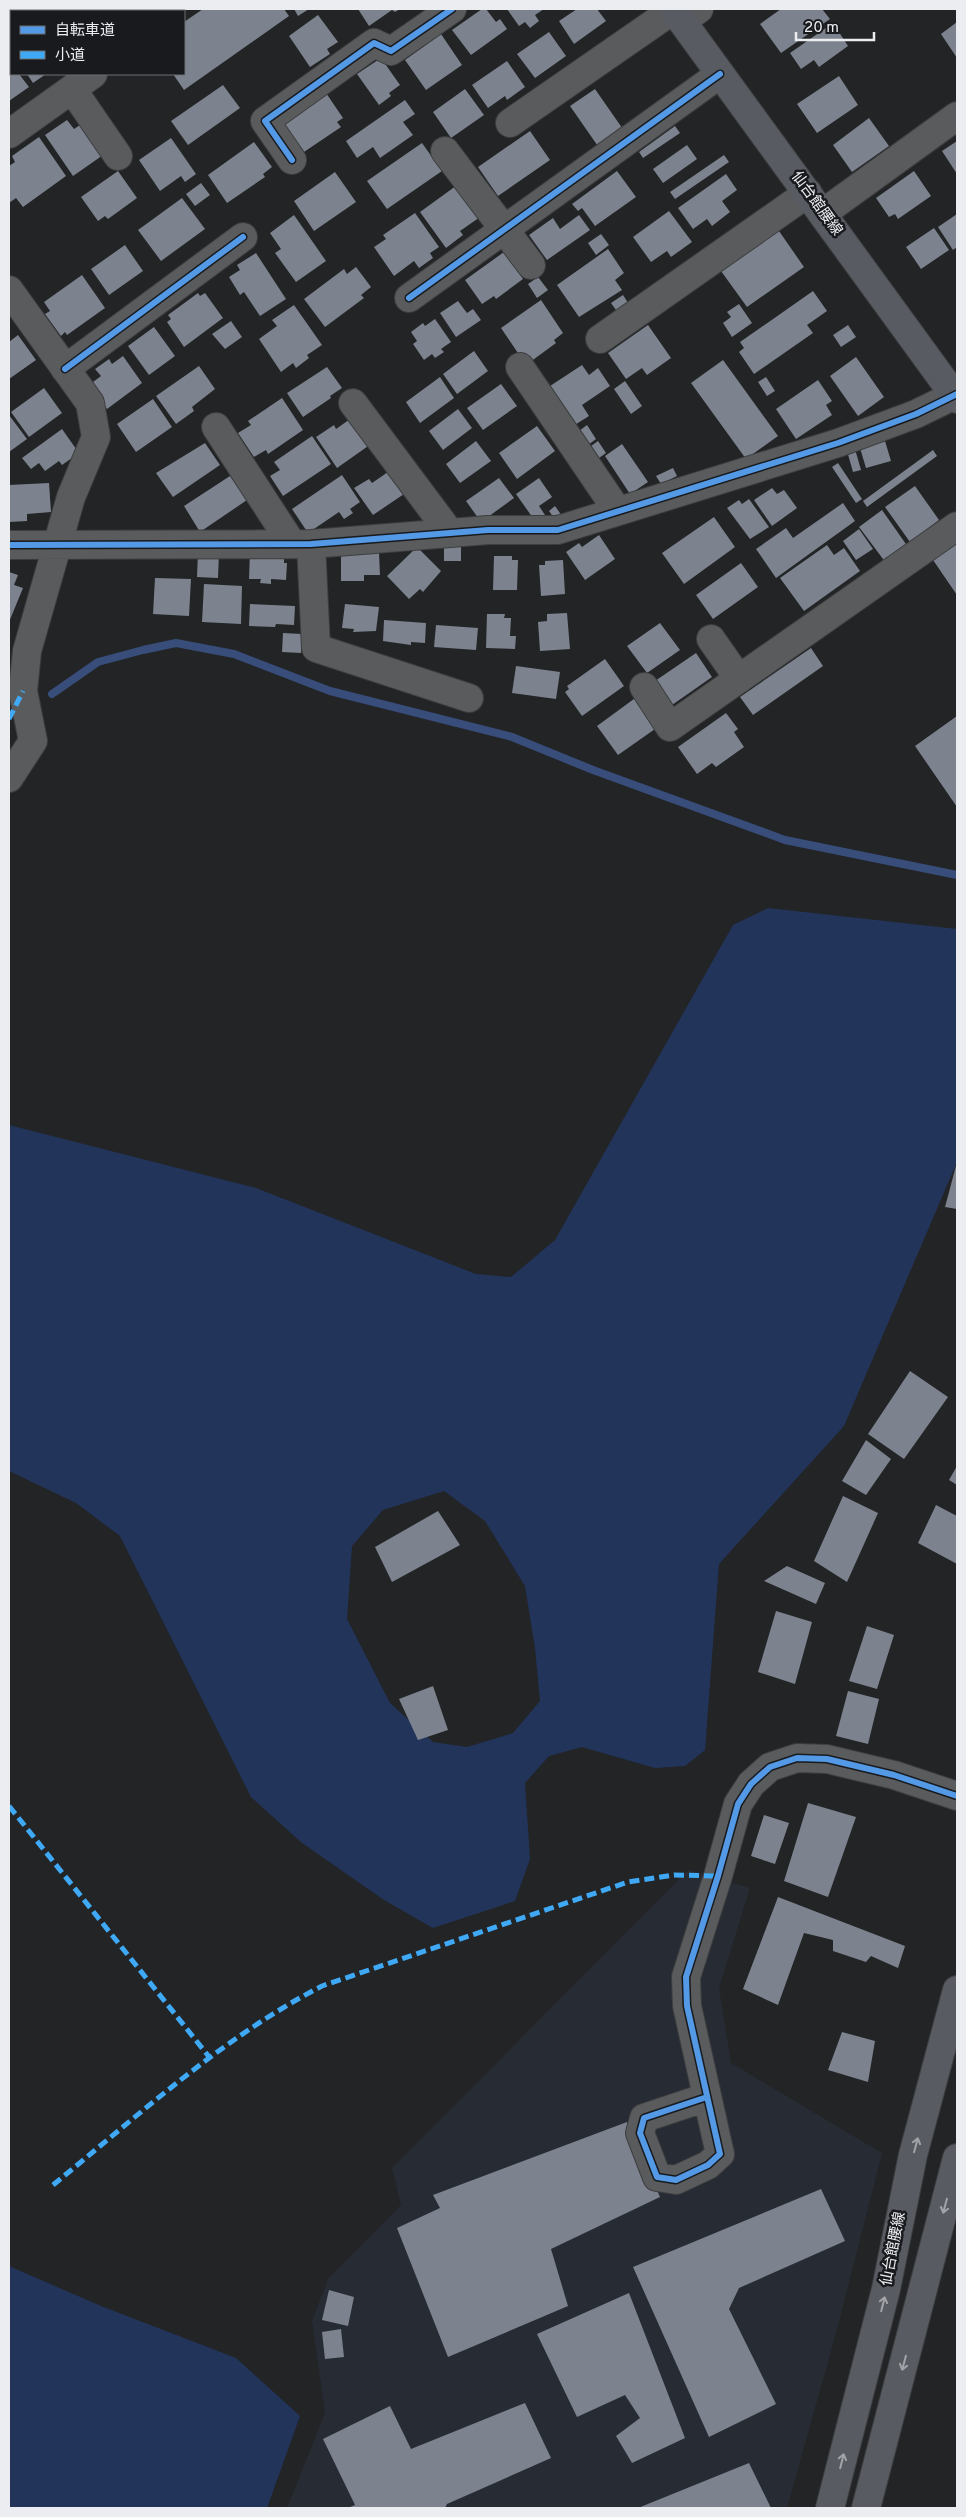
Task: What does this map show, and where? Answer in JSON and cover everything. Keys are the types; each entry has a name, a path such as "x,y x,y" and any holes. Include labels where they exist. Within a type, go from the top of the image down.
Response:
{"main road":[{"name":"仙台館腰線","path":"682,12 720,74 956,395"},
{"name":"仙台館腰線","path":"830,2508 886,2289 913,2155 957,1990"},
{"path":"866,2508 957,2158"}],"street":[{"path":"292,160 265,121 374,43 391,51 452,9"},
{"path":"510,123 682,12"},
{"path":"409,298 720,74"},
{"path":"9,134 82,81 118,156"},
{"path":"600,339 957,116"},
{"path":"445,151 505,228 531,265"},
{"path":"65,369 243,237"},
{"path":"9,290 90,403 96,437 71,497 27,650 24,691 32,741 9,778"},
{"path":"520,367 617,510"},
{"path":"9,545 59,543 302,544 488,530 558,530 617,510 838,443 916,414 956,395"},
{"path":"353,403 450,533"},
{"path":"216,426 302,544 316,648 468,698"},
{"path":"644,687 670,727 957,526"},
{"path":"711,639 739,679"},
{"path":"707,2097 687,2006 686,1977 718,1876 738,1804 750,1784 770,1767 797,1758 827,1759 894,1775 957,1796"}],"shaded area":[{"path":"768,908 957,929 957,1162 844,1426 719,1564 705,1750 685,1766 655,1768 582,1747 549,1756 525,1783 530,1859 515,1901 433,1928 384,1900 302,1843 251,1797 120,1536 76,1503 9,1471 9,1125 256,1188 476,1274 511,1277 555,1240 733,925","holes":["444,1491 485,1521 525,1586 535,1648 540,1701 513,1733 467,1747 433,1742 390,1703 347,1619 352,1546 383,1510"]},
{"path":"688,1870 750,1888 719,1988 731,2063 882,2153 838,2326 787,2508 287,2508 325,2413 312,2321 328,2279 401,2205 392,2168"},
{"path":"9,2266 101,2306 236,2358 300,2416 267,2508 9,2508"}],"building":[{"path":"9,9 44,10 10,10 9,36"},
{"path":"203,9 284,9 289,16 184,90 174,75 185,75 185,21"},
{"path":"294,9 309,9 298,16"},
{"path":"358,9 400,9 395,12 392,10 369,26"},
{"path":"482,9 486,9 496,22 500,19 507,29 471,55 452,30"},
{"path":"507,9 544,9 535,15 539,21 530,28 525,22 519,26"},
{"path":"577,9 597,9 606,21 574,44 559,21"},
{"path":"781,9 822,9 830,19 781,53 760,24"},
{"path":"318,15 338,42 327,49 330,54 310,67 289,36"},
{"path":"957,22 957,58 941,34"},
{"path":"833,23 848,46 819,67 814,60 801,69 790,53"},
{"path":"549,32 566,56 535,78 517,54"},
{"path":"441,34 462,65 426,90 405,60"},
{"path":"381,58 400,85 389,93 391,96 379,105 357,74"},
{"path":"9,59 10,75 20,75 29,87 9,101"},
{"path":"507,61 525,87 507,100 505,96 488,108 472,85"},
{"path":"28,75 45,75 33,83"},
{"path":"839,76 858,105 817,133 797,104"},
{"path":"223,85 240,108 188,145 171,121"},
{"path":"465,89 484,115 451,138 433,112"},
{"path":"595,89 627,135 602,152 570,106"},
{"path":"326,93 343,118 337,122 341,127 301,154 280,125"},
{"path":"405,100 415,114 403,122 413,135 380,158 373,147 357,158 346,141"},
{"path":"869,118 889,146 852,172 833,145"},
{"path":"67,120 74,129 80,125 85,133 90,129 106,153 73,176 45,135"},
{"path":"675,126 680,133 643,158 639,152"},
{"path":"530,131 550,160 498,196 478,167"},
{"path":"39,137 66,176 23,207 16,198 9,203 9,166 15,162 12,156"},
{"path":"171,138 196,174 185,182 181,176 160,191 139,160"},
{"path":"957,141 957,174 942,151"},
{"path":"254,142 272,167 263,174 265,177 227,203 208,175"},
{"path":"422,143 442,171 387,209 367,181"},
{"path":"687,145 697,159 663,183 653,169"},
{"path":"724,155 729,162 675,199 670,192"},
{"path":"118,171 137,198 108,219 105,216 98,221 81,197"},
{"path":"617,171 636,197 595,226 582,208 578,211 572,204"},
{"path":"914,171 931,196 898,219 895,214 889,217 876,198"},
{"path":"335,172 356,202 314,231 294,201"},
{"path":"726,174 737,190 722,201 730,212 712,226 707,219 693,229 678,208"},
{"path":"201,183 210,195 195,206 186,194"},
{"path":"460,183 483,215 460,231 463,235 446,248 420,212"},
{"path":"182,198 205,229 161,261 138,230"},
{"path":"669,211 692,242 671,257 667,251 651,262 633,237"},
{"path":"415,213 439,247 430,253 433,258 419,268 414,261 394,276 374,247 386,239 383,235"},
{"path":"957,214 957,247 953,250 938,227"},
{"path":"294,215 326,261 296,282 275,253 281,249 270,233"},
{"path":"579,215 590,230 547,260 529,235 553,218 560,229"},
{"path":"934,228 949,250 921,269 906,247"},
{"path":"779,231 804,267 747,307 721,271"},
{"path":"601,234 609,245 596,255 588,243"},
{"path":"125,245 143,271 109,295 91,269"},
{"path":"608,249 624,273 615,280 622,290 579,317 557,285"},
{"path":"504,252 523,279 496,299 494,296 482,304 465,280"},
{"path":"256,253 286,299 260,316 244,292 240,295 229,277 240,270 237,265"},
{"path":"356,267 371,287 361,295 364,298 325,327 304,299 344,269 347,274"},
{"path":"82,275 105,308 67,335 65,332 61,336 45,314 50,311 44,302"},
{"path":"538,277 548,290 537,298 528,284"},
{"path":"813,291 827,311 807,325 813,333 754,374 739,352 744,348 740,342"},
{"path":"198,293 200,296 205,293 223,318 184,347 167,322 171,319 168,315"},
{"path":"623,295 632,309 621,317 611,303"},
{"path":"541,300 563,333 554,340 556,343 526,365 501,328"},
{"path":"458,301 467,313 473,309 481,320 456,337 440,313"},
{"path":"739,304 752,323 732,337 723,323 731,317 727,312"},
{"path":"294,305 322,345 307,355 309,358 296,368 293,363 281,372 259,339 277,326 272,320"},
{"path":"435,319 451,342 441,349 444,352 435,358 432,354 424,360 413,344 417,341 411,332 423,323 425,326"},
{"path":"231,321 242,337 225,349 212,334"},
{"path":"648,325 671,358 647,375 642,368 626,379 608,353"},
{"path":"848,325 856,337 841,347 833,335"},
{"path":"154,327 175,356 149,375 128,346"},
{"path":"18,335 36,360 9,379 9,342"},
{"path":"474,351 488,371 457,394 443,374"},
{"path":"123,356 142,383 107,409 89,385 101,376 95,369 109,359 112,364"},
{"path":"856,357 884,397 858,416 830,376"},
{"path":"723,360 778,436 746,459 691,383"},
{"path":"582,365 589,375 598,368 610,386 582,405 589,416 570,428 544,390"},
{"path":"199,366 215,389 192,407 194,411 176,424 156,396"},
{"path":"327,367 342,388 303,417 287,393"},
{"path":"440,377 454,398 420,423 406,402"},
{"path":"766,377 775,391 767,396 758,382"},
{"path":"818,380 832,401 826,405 832,415 796,439 776,409"},
{"path":"625,381 642,406 631,414 614,389"},
{"path":"501,384 517,406 483,430 467,408"},
{"path":"44,388 62,413 29,437 11,412"},
{"path":"282,398 303,430 268,454 266,450 254,457 238,433 251,425 248,421"},
{"path":"153,399 172,427 136,452 117,424"},
{"path":"458,409 472,428 443,450 429,431"},
{"path":"9,415 27,439 9,452"},
{"path":"353,417 371,444 337,468 316,437 334,425 336,429"},
{"path":"587,425 596,439 588,445 579,431"},
{"path":"537,426 555,451 517,479 499,453"},
{"path":"62,429 79,453 62,465 59,461 45,471 39,463 31,469 22,458"},
{"path":"312,436 331,464 283,496 270,476 280,470 274,462"},
{"path":"476,441 491,461 460,483 446,464"},
{"path":"598,441 606,453 599,458 591,446"},
{"path":"885,441 891,461 866,468 860,448"},
{"path":"205,443 220,465 173,497 156,473"},
{"path":"622,444 648,482 630,494 605,456"},
{"path":"855,449 861,470 853,472 847,451"},
{"path":"933,450 937,456 867,507 863,501"},
{"path":"838,463 862,499 856,503 832,467"},
{"path":"673,468 677,476 661,484 656,476"},
{"path":"388,472 404,494 373,515 354,488 369,479 372,483"},
{"path":"342,475 360,502 350,509 353,513 344,519 339,512 308,533 292,509"},
{"path":"230,476 247,500 200,532 184,506"},
{"path":"499,478 514,498 481,522 466,501"},
{"path":"539,478 552,497 539,506 545,515 535,521 516,494"},
{"path":"49,483 51,512 27,514 27,521 9,522 9,485"},
{"path":"915,486 939,520 910,542 885,507"},
{"path":"772,488 777,494 784,490 797,508 772,526 754,500"},
{"path":"749,499 769,527 750,539 727,508 739,500 742,504"},
{"path":"843,503 855,521 776,578 756,549 786,528 793,538"},
{"path":"555,506 562,516 556,521 549,511"},
{"path":"882,510 908,547 886,563 859,527"},
{"path":"714,517 735,547 684,584 662,553"},
{"path":"859,529 873,549 856,560 843,541"},
{"path":"599,535 615,559 585,580 566,552 579,543 582,547"},
{"path":"444,543 461,543 461,561 444,561"},
{"path":"957,543 957,595 933,560"},
{"path":"827,545 834,555 844,548 860,571 804,611 780,578"},
{"path":"417,547 441,571 423,592 420,589 409,599 387,576"},
{"path":"250,550 284,554 284,563 287,563 286,580 271,579 271,584 260,583 261,579 249,579"},
{"path":"198,552 219,552 218,578 197,577"},
{"path":"341,553 379,553 380,575 364,575 364,581 341,581"},
{"path":"494,556 512,556 512,560 518,560 517,590 493,590"},
{"path":"563,560 565,594 541,596 539,565 545,565 545,561"},
{"path":"741,563 758,587 713,619 696,595"},
{"path":"9,572 18,575 14,585 23,588 9,622"},
{"path":"155,578 191,579 189,616 153,614"},
{"path":"204,584 242,586 241,624 202,622"},
{"path":"250,604 295,606 294,625 276,624 275,627 249,626"},
{"path":"345,604 379,607 376,631 353,632 354,629 342,628"},
{"path":"567,613 570,649 540,651 538,622 547,621 547,614"},
{"path":"487,614 505,614 504,618 511,618 510,636 516,636 515,649 486,648"},
{"path":"384,620 426,623 425,643 411,642 411,645 383,641"},
{"path":"660,623 680,650 647,673 627,646"},
{"path":"436,625 478,628 476,650 434,647"},
{"path":"283,633 302,634 301,653 282,652"},
{"path":"811,648 823,666 753,715 740,697"},
{"path":"696,653 712,677 672,705 655,681"},
{"path":"605,659 624,686 582,716 565,692 569,689 567,686"},
{"path":"516,666 560,672 556,699 512,693"},
{"path":"638,696 655,720 651,723 655,729 618,755 597,726"},
{"path":"726,713 738,729 734,732 744,747 716,767 712,763 697,774 678,747"},
{"path":"957,716 957,807 915,746"},
{"path":"957,1162 957,1209 945,1207"},
{"path":"910,1371 948,1397 904,1459 868,1434"},
{"path":"866,1440 891,1459 866,1495 842,1481"},
{"path":"957,1466 957,1485 949,1480"},
{"path":"843,1496 878,1513 847,1582 814,1561"},
{"path":"936,1505 957,1516 957,1564 918,1543"},
{"path":"438,1511 460,1545 392,1582 375,1547"},
{"path":"787,1566 825,1583 816,1604 764,1581"},
{"path":"776,1611 812,1622 795,1684 758,1672"},
{"path":"867,1626 894,1635 877,1689 849,1681"},
{"path":"433,1686 448,1730 418,1740 399,1699"},
{"path":"848,1691 879,1699 868,1744 836,1736"},
{"path":"808,1803 856,1817 828,1897 784,1881"},
{"path":"764,1815 789,1823 775,1864 751,1856"},
{"path":"778,1897 905,1946 898,1968 871,1956 866,1962 833,1951 833,1940 804,1933 778,2005 743,1989"},
{"path":"842,2032 875,2041 868,2082 828,2070"},
{"path":"627,2122 660,2197 551,2249 568,2306 448,2357 397,2228 440,2208 433,2195"},
{"path":"821,2189 845,2241 739,2288 729,2309 776,2404 709,2437 633,2267"},
{"path":"329,2290 354,2297 348,2326 322,2320"},
{"path":"629,2293 685,2438 632,2463 616,2436 640,2418 625,2395 577,2417 537,2334"},
{"path":"341,2329 344,2357 325,2359 322,2332"},
{"path":"525,2403 551,2458 447,2504 445,2508 348,2508 355,2505 323,2439 390,2406 411,2449"},
{"path":"749,2463 771,2508 638,2508"}],"waterway":[{"path":"52,694 98,662 143,650 176,643 234,654 330,691 512,737 593,770 785,840 957,875"}],"marked path":[{"path":"9,719 23,691"},
{"path":"9,1806 210,2058"},
{"path":"53,2185 216,2053 286,2006 322,1986 628,1882 674,1875 718,1876"}],"cycle path":[{"path":"292,160 265,121 374,43 391,51 452,9"},
{"path":"409,298 720,74"},
{"path":"65,369 243,237"},
{"path":"9,545 311,544 488,530 558,530 838,443 916,414 957,394"},
{"path":"707,2097 644,2118 640,2133 657,2177 676,2180 708,2165 720,2154 687,2006 686,1977 718,1876 738,1804 751,1784 770,1767 797,1758 827,1759 894,1775 957,1796"}]}
